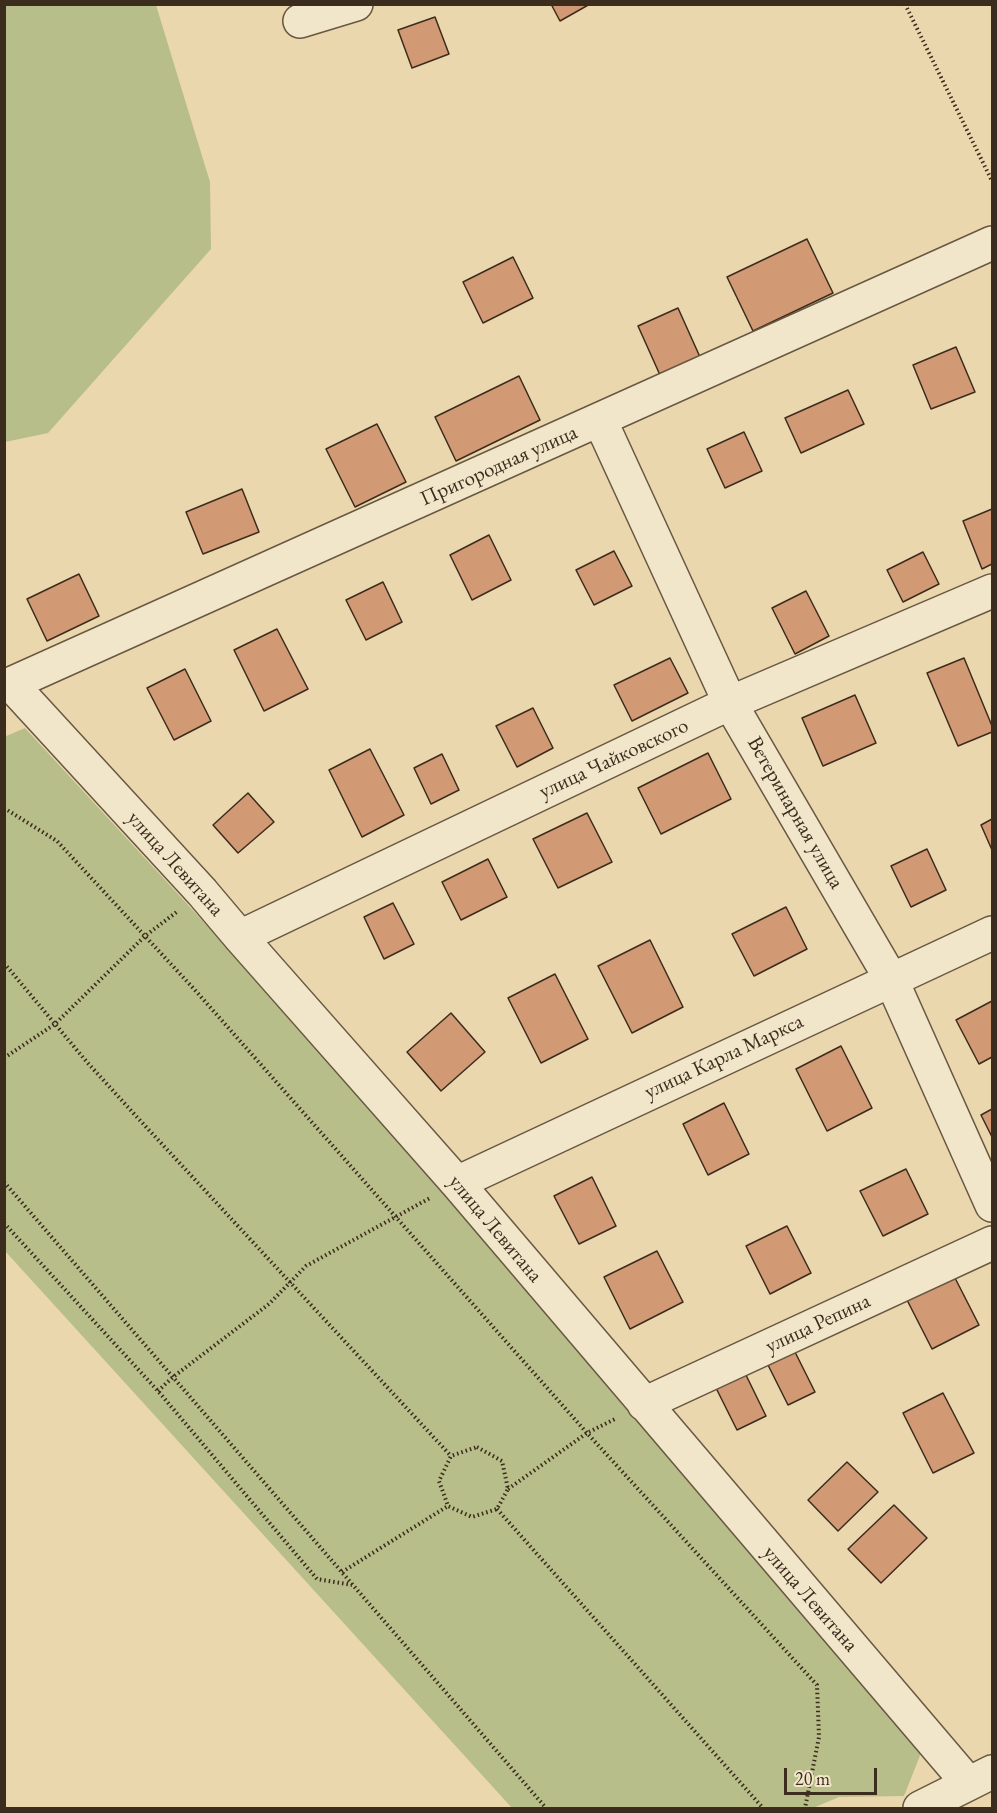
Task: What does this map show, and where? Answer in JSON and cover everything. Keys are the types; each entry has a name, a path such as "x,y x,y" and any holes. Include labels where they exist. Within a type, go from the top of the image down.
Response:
{"street":[{"path":"300,21 356,4"},
{"name":"Пригородная улица","path":"8,686 993,243"},
{"name":"Ветеринарная улица","path":"600,420 730,703 891,979 993,1205"},
{"name":"улица Чайковского","path":"240,937 730,703 993,591"},
{"name":"улица Левитана","path":"8,686 202,892 457,1183 644,1404 980,1778"},
{"name":"улица Карла Маркса","path":"457,1183 993,933"},
{"name":"улица Репина","path":"644,1404 993,1243"},
{"path":"920,1809 980,1778"}],"path":[{"path":"905,4 993,181"},
{"path":"4,808 57,841 396,1216 587,1433 817,1685 819,1737 805,1809"},
{"path":"4,1058 55,1024 145,936 202,892"},
{"path":"4,963 115,1093 451,1456"},
{"path":"4,1182 546,1809"},
{"path":"158,1391 269,1304 306,1266 457,1183"},
{"path":"4,1223 158,1391 317,1579 353,1585"},
{"path":"508,1489 502,1461 477,1448 451,1456 439,1480 448,1506 472,1517 497,1509 508,1489 587,1433 644,1404"},
{"path":"342,1572 448,1506"},
{"path":"497,1509 763,1809"}],"green space":[{"path":"4,5 156,5 210,182 211,249 48,433 5,442"},
{"path":"25,728 224,944 402,1146 923,1748 904,1796 839,1797 813,1808 512,1808 5,1251 4,737"}],"building":[{"path":"551,4 590,4 560,21"},
{"path":"435,17 449,54 412,68 398,30"},
{"path":"807,239 833,293 753,331 727,277"},
{"path":"513,257 533,298 483,323 463,282"},
{"path":"678,308 700,357 660,375 638,326"},
{"path":"956,347 975,392 931,409 913,365"},
{"path":"519,376 540,420 456,461 435,417"},
{"path":"848,390 864,424 801,453 785,418"},
{"path":"377,424 406,482 355,507 326,449"},
{"path":"744,432 762,471 725,488 707,449"},
{"path":"242,489 259,532 203,554 186,512"},
{"path":"992,509 992,564 982,569 963,521"},
{"path":"489,535 511,580 472,600 450,555"},
{"path":"614,551 632,586 594,605 576,570"},
{"path":"923,552 939,584 903,602 887,570"},
{"path":"79,574 99,616 47,641 27,599"},
{"path":"383,582 402,622 366,640 346,600"},
{"path":"806,591 829,636 795,654 772,608"},
{"path":"277,629 308,689 264,711 234,650"},
{"path":"670,658 688,693 632,721 614,685"},
{"path":"964,658 992,726 992,732 958,746 927,673"},
{"path":"185,669 211,721 174,740 147,688"},
{"path":"855,695 876,743 823,766 802,718"},
{"path":"533,708 553,748 517,767 496,726"},
{"path":"370,749 404,815 362,837 329,770"},
{"path":"708,753 731,799 661,834 638,788"},
{"path":"442,754 459,790 431,804 414,768"},
{"path":"248,793 274,822 238,853 213,825"},
{"path":"587,813 612,862 558,888 533,839"},
{"path":"992,819 992,850 981,825"},
{"path":"927,849 946,890 911,907 891,866"},
{"path":"488,859 507,897 461,920 442,882"},
{"path":"393,903 414,944 384,959 364,917"},
{"path":"786,907 807,949 754,976 732,934"},
{"path":"650,940 683,1007 632,1033 598,966"},
{"path":"555,974 588,1039 541,1063 508,998"},
{"path":"992,1001 992,1057 979,1064 956,1020"},
{"path":"451,1013 485,1052 441,1091 407,1052"},
{"path":"841,1046 872,1108 827,1131 796,1069"},
{"path":"724,1103 749,1154 708,1175 683,1124"},
{"path":"992,1109 992,1137 981,1115"},
{"path":"906,1169 928,1214 883,1236 860,1191"},
{"path":"592,1177 616,1226 579,1244 554,1196"},
{"path":"787,1226 811,1273 770,1294 746,1246"},
{"path":"657,1251 683,1302 630,1329 604,1277"},
{"path":"953,1274 979,1325 932,1349 906,1298"},
{"path":"795,1352 815,1392 788,1405 768,1365"},
{"path":"744,1371 766,1416 737,1430 715,1386"},
{"path":"943,1393 974,1453 933,1473 903,1413"},
{"path":"847,1462 878,1492 838,1531 808,1500"},
{"path":"894,1505 927,1538 881,1583 848,1549"}]}
